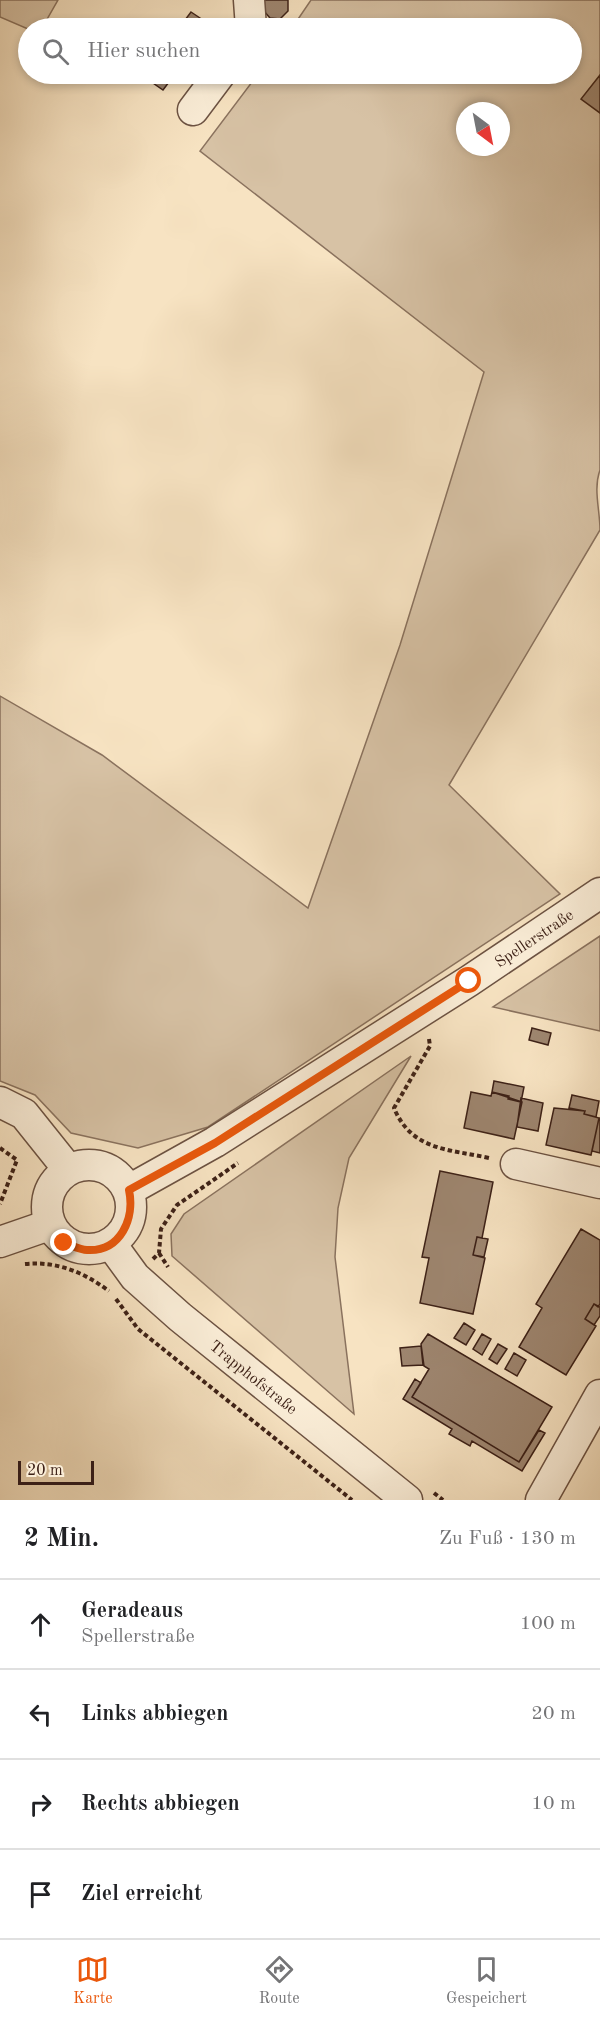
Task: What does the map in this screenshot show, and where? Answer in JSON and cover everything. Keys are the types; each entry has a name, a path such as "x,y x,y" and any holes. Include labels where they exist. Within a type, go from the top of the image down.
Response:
{"street":[{"path":"249,0 250,18"},
{"path":"193,110 212,84"},
{"name":"Spellerstraße","path":"129,1190 215,1143 469,981 600,893"},
{"path":"0,1102 24,1114 68,1169"},
{"path":"90,1164 112,1170 129,1190 133,1207 127,1229 111,1244 87,1250 64,1243 49,1225 46,1211 51,1187 68,1169 90,1164"},
{"path":"516,1164 600,1183"},
{"path":"0,1242 49,1225"},
{"name":"Trapphofstraße","path":"111,1244 135,1277 407,1500"},
{"path":"541,1500 600,1395"}],"path":[{"path":"428,1032 430,1046 394,1108 401,1125 421,1142 516,1164"},
{"path":"0,1148 17,1160 0,1204"},
{"path":"109,1290 135,1277 159,1253 161,1229 177,1205 244,1159"},
{"path":"24,1264 47,1262 83,1275 109,1290 138,1329 352,1500"}],"shaded area":[{"path":"0,0 58,0 48,18 18,18 18,25 0,17"},
{"path":"311,0 600,0 600,470 597,492 600,530 449,785 560,894 208,1127 138,1148 71,1133 35,1095 0,1081 0,696 102,755 308,908 400,645 484,372 200,151 250,84 582,84 582,18 299,18"},
{"path":"600,936 600,1031 493,1007"},
{"path":"411,1056 349,1158 338,1208 335,1257 354,1414 172,1256 171,1234 184,1214"}],"building":[{"path":"263,0 288,0 288,11 281,18 270,18 263,10"},
{"path":"191,12 200,18 186,18"},
{"path":"600,75 600,113 581,99"},
{"path":"154,84 168,84 163,90"},
{"path":"532,1028 551,1033 548,1045 529,1040"},
{"path":"494,1081 524,1087 521,1102 492,1092"},
{"path":"471,1092 491,1096 492,1092 522,1102 514,1139 464,1128"},
{"path":"572,1095 599,1101 596,1117 584,1114 585,1111 569,1108"},
{"path":"521,1098 543,1103 538,1131 517,1127"},
{"path":"554,1108 585,1111 584,1114 599,1118 591,1155 546,1145"},
{"path":"600,1118 600,1153 592,1151"},
{"path":"440,1171 493,1182 482,1238 477,1237 473,1255 485,1258 473,1314 420,1303 429,1258 422,1257"},
{"path":"581,1229 600,1240 600,1304 598,1307 594,1304 585,1319 596,1326 566,1375 519,1347 542,1308 536,1304"},
{"path":"477,1237 488,1239 484,1257 473,1255"},
{"path":"594,1304 600,1307 600,1316 594,1325 585,1319"},
{"path":"464,1323 475,1330 466,1345 454,1338"},
{"path":"428,1334 552,1407 519,1462 412,1397 429,1369 424,1366 421,1344"},
{"path":"482,1334 491,1339 482,1355 473,1349"},
{"path":"498,1344 507,1349 497,1364 489,1359"},
{"path":"421,1346 423,1365 402,1366 400,1348"},
{"path":"514,1353 526,1360 517,1376 505,1369"},
{"path":"415,1379 421,1383 412,1397 519,1462 539,1430 545,1433 522,1471 472,1441 470,1446 449,1434 452,1429 403,1399"}],"route":[{"path":"64,1243 87,1250 111,1244 127,1229 133,1207 129,1190 215,1143 469,981"}]}
